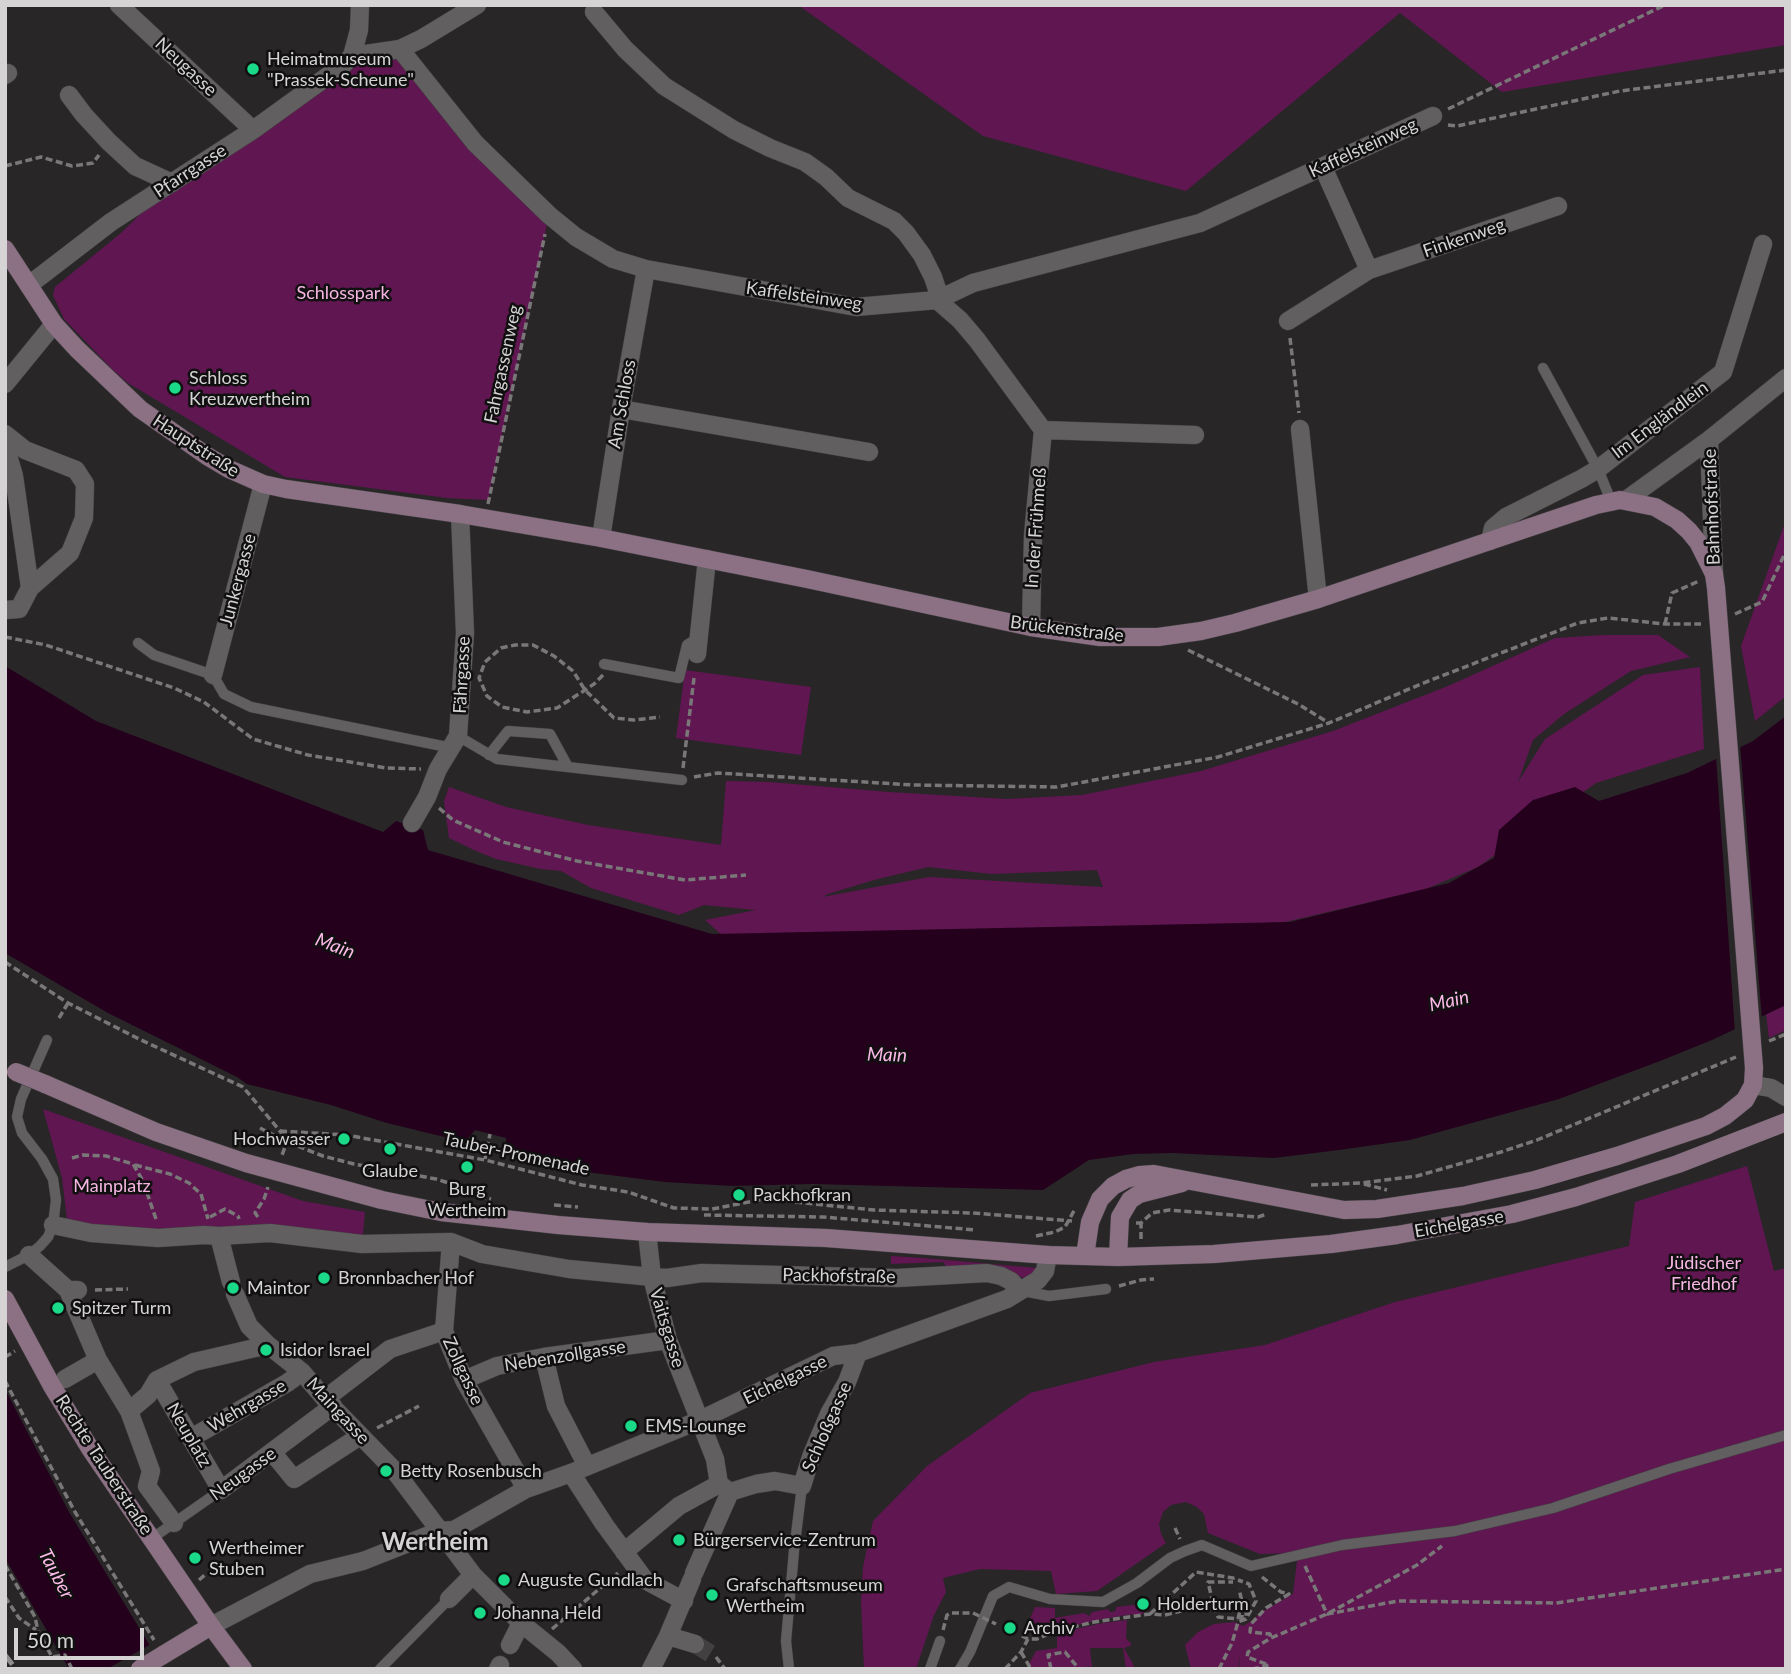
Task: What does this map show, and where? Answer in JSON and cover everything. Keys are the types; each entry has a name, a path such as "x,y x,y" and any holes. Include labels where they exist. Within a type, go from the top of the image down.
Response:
{"street":[{"name":"Neugasse","path":"119,5 253,130"},
{"path":"360,5 359,30 352,57 400,49 477,5"},
{"path":"594,12 625,49 664,86 734,130 805,162 848,198 894,221 922,255 933,277 937,300 960,320 977,340 1043,430 1195,435"},
{"name":"Kaffelsteinweg","path":"400,49 475,143 576,237 613,258 646,269 856,307 937,300 973,283 1200,223 1428,119"},
{"name":"Pfarrgasse","path":"29,285 111,222 253,130 352,57"},
{"path":"69,95 84,116 135,166 172,183"},
{"path":"1323,167 1369,270"},
{"name":"Finkenweg","path":"1288,321 1369,270 1558,206"},
{"name":"Im Engländlein","path":"1490,541 1493,528 1506,517 1598,469 1723,372 1763,244"},
{"name":"Hauptstraße","path":"5,248 54,324 77,349 139,409 207,456 248,479 263,484 460,514"},
{"name":"Am Schloss","path":"601,538 646,269"},
{"path":"5,384 54,324"},
{"name":"Bahnhofstraße","path":"1618,500 1709,440 1786,378"},
{"path":"621,409 869,452"},
{"path":"1300,429 1318,598"},
{"name":"In der Frühmeß","path":"1031,627 1033,535 1043,430"},
{"path":"5,434 25,450 76,470 85,484 84,518 70,553 30,588 19,609 5,610"},
{"name":"Bahnhofstraße","path":"1709,440 1715,581"},
{"path":"5,445 14,476 30,588"},
{"name":"Junkergasse","path":"213,675 263,484"},
{"path":"1085,1256 1093,1213 1100,1199 1113,1186 1140,1175 1154,1174 1344,1210 1377,1209 1463,1196 1535,1180 1617,1156 1706,1126 1736,1109 1766,1085 1715,581 1698,542 1677,520 1655,507 1618,500"},
{"name":"Brückenstraße","path":"460,514 601,538 1031,627 1100,637 1158,637 1201,631 1275,612 1618,500"},
{"name":"Fährgasse","path":"455,742 465,633 460,514"},
{"path":"698,646 707,559"},
{"path":"412,823 427,797 438,769 455,742"},
{"name":"Eichelgasse","path":"11,1069 156,1132 246,1163 382,1200 441,1212 647,1232 826,1238 1048,1255 1118,1257 1214,1254 1331,1244 1513,1214 1678,1164 1786,1122"},
{"path":"1118,1257 1120,1217 1130,1200 1139,1194 1188,1182"},
{"path":"53,1225 91,1233 163,1238 270,1233 362,1244 451,1242 482,1254 569,1269 652,1277"},
{"name":"Vaitsgasse","path":"647,1232 652,1277 668,1340 724,1488"},
{"name":"Maingasse","path":"219,1236 233,1288 249,1326 302,1372 394,1470 473,1575 573,1669"},
{"name":"Zollgasse","path":"451,1242 444,1331 464,1380 526,1489"},
{"path":"29,1255 73,1290 98,1360 129,1411 151,1471 147,1486 174,1523"},
{"name":"Eichelgasse","path":"211,1626 310,1574 363,1561 439,1531 454,1530 526,1489 700,1420 833,1356 858,1353 1007,1299 1038,1280 1045,1271 1048,1255"},
{"name":"Packhofstraße","path":"652,1277 667,1278 702,1273 897,1278 987,1273 1011,1281 1020,1291"},
{"name":"Rechte Tauberstraße","path":"5,1299 52,1386 91,1450 243,1669"},
{"name":"Neugasse","path":"221,1490 272,1452 390,1349 444,1331"},
{"name":"Nebenzollgasse","path":"464,1380 497,1366 668,1340"},
{"path":"129,1411 148,1395 157,1380 194,1362 268,1345"},
{"name":"Schloßgasse","path":"802,1486 829,1414 848,1382 858,1353"},
{"path":"544,1357 556,1406 579,1470 627,1557 645,1580 684,1601"},
{"path":"65,1379 98,1360"},
{"name":"Wehrgasse","path":"191,1438 302,1372"},
{"name":"Neuplatz","path":"157,1380 221,1490"},
{"path":"272,1452 294,1479 360,1436"},
{"path":"627,1557 679,1506 724,1488 775,1481 802,1486"},
{"path":"651,1669 684,1601 724,1488"},
{"path":"449,1599 473,1575"},
{"path":"510,1645 521,1623"},
{"path":"140,1669 161,1652 211,1626"},
{"path":"668,1636 695,1644"}],"lane":[{"path":"1543,368 1618,500"},
{"path":"138,643 154,655 213,675 224,694 251,707 455,742 498,759 681,780"},
{"path":"607,665 679,678 687,645 698,646"},
{"path":"489,755 509,731 550,734 568,767"},
{"path":"5,1266 29,1255 48,1237 53,1225 56,1200 54,1179 22,1133 17,1117 21,1098 47,1040"},
{"path":"1020,1291 1049,1296 1106,1289"},
{"path":"960,1669 993,1596 1009,1587 1050,1600 1103,1602 1137,1583 1185,1550 1202,1545 1251,1566 1342,1545 1455,1531 1553,1508 1669,1468 1786,1435"},
{"name":"Schloßgasse","path":"789,1669 786,1641 802,1486"},
{"name":"Neugasse","path":"151,1539 221,1490"},
{"path":"380,1669 449,1599"},
{"path":"930,1669 940,1641"}],"path":[{"path":"1428,119 1665,5"},
{"path":"1428,119 1457,126 1620,91 1786,70"},
{"path":"5,166 41,157 72,166 93,163 109,142"},
{"name":"Fahrgassenweg","path":"484,519 550,215"},
{"path":"1288,321 1300,429"},
{"path":"1762,601 1786,551"},
{"path":"698,646 681,780 718,774 913,785 1056,787 1218,757 1329,723 1578,623 1608,618 1665,624 1672,593 1715,581"},
{"path":"5,637 46,645 174,688 204,702 253,739 308,755 386,768 438,769"},
{"path":"607,665 594,684 585,690 557,708 527,712 502,707 487,696 479,678 485,662 501,648 533,645 554,656 573,671 585,690 614,718 635,720 660,717"},
{"path":"1198,655 1298,704 1329,723"},
{"path":"427,797 453,820 503,842 577,861 685,880 746,875"},
{"path":"5,962 68,1003 243,1087 287,1142"},
{"path":"59,1018 68,1003"},
{"path":"1760,1045 1786,1034"},
{"path":"1309,1184 1362,1183 1417,1176 1501,1152 1537,1140 1739,1055"},
{"path":"260,1128 287,1142 354,1164 436,1179 477,1196 502,1201"},
{"name":"Tauber-Promenade","path":"280,1131 346,1135 485,1160 582,1185 628,1192 674,1208 712,1209 765,1199 874,1210 973,1213 1069,1221 1065,1227 1055,1232 1037,1236 1025,1235"},
{"path":"485,1160 490,1134"},
{"path":"280,1160 287,1142"},
{"path":"72,1158 83,1155 106,1156 170,1174 189,1183 201,1194 208,1219"},
{"path":"133,1164 143,1181 163,1238"},
{"path":"258,1208 268,1187"},
{"path":"1141,1223 1152,1213 1169,1210 1258,1217 1266,1214 1279,1198"},
{"path":"554,1205 580,1208"},
{"path":"697,1215 823,1217 977,1230"},
{"path":"1106,1289 1154,1279"},
{"path":"73,1290 128,1289"},
{"path":"5,1357 15,1351"},
{"path":"5,1381 75,1512 161,1652"},
{"path":"360,1436 419,1406"},
{"path":"1252,1669 1268,1666 1247,1657 1248,1652 1271,1638 1327,1614 1417,1565 1446,1544 1455,1531"},
{"path":"1300,1554 1327,1614"},
{"path":"540,1639 627,1557"},
{"path":"199,1580 220,1563 233,1576"},
{"path":"5,1565 35,1617 38,1631 52,1657 65,1655 72,1669"},
{"path":"1251,1566 1267,1583 1289,1594 1266,1608 1251,1624 1250,1632 1270,1634 1271,1638"},
{"path":"1327,1614 1398,1601 1556,1603 1786,1569"},
{"path":"1150,1614 1196,1572 1233,1578 1233,1582 1209,1582 1213,1603 1218,1617 1242,1620 1242,1614 1248,1614 1256,1601 1249,1584 1238,1580"},
{"path":"1238,1619 1243,1606 1240,1589"},
{"path":"5,1597 19,1618 38,1631"},
{"path":"1022,1636 1037,1639 1056,1631 1094,1622 1150,1614 1165,1615 1213,1603"},
{"path":"1219,1669 1232,1643 1238,1622 1247,1619 1251,1609"},
{"path":"940,1641 947,1615 951,1613 973,1613 996,1624"},
{"path":"1005,1669 1021,1652 1028,1639"},
{"path":"1021,1652 1031,1669"},
{"path":"1051,1669 1048,1655 1065,1652 1079,1669"},
{"path":"716,1657 725,1669"}],"green space":[{"path":"798,5 1786,5 1786,45 1502,92 1400,13 1186,191 983,136"},
{"name":"Schlosspark","path":"400,49 549,215 488,500 447,498 285,477 128,383 64,319 53,295 55,287 121,233 172,183 343,65"},
{"path":"1786,520 1786,696 1755,721 1741,646"},
{"path":"1658,635 1690,657 1631,671 1564,714 1533,740 1518,782 1545,739 1643,675 1700,667 1704,749 1596,783 1478,867 1426,889 1285,922 861,944 732,944 705,920 756,910 704,905 679,915 591,888 561,871 496,859 449,838 444,801 449,787 506,807 588,825 721,845 726,781 1007,799 1082,795 1201,771 1333,731 1448,686 1555,638","holes":["928,867 992,874 1097,870 1103,887 929,877 822,897 874,880"]},
{"path":"685,670 811,687 801,755 676,738"},
{"path":"1786,1005 1786,1030 1769,1038 1766,1014"},
{"name":"Mainplatz","path":"43,1109 303,1201 365,1212 362,1244 68,1228 62,1178"},
{"name":"Jüdischer Friedhof","path":"1747,1166 1774,1271 1786,1268 1786,1669 1239,1669 1240,1654 1238,1669 1191,1669 1185,1645 1198,1632 1214,1624 1235,1622 1243,1626 1293,1594 1298,1553 1260,1554 1208,1533 1204,1514 1186,1502 1171,1505 1163,1512 1159,1524 1166,1543 1097,1591 1056,1594 1051,1571 980,1569 943,1578 946,1592 934,1615 916,1669 864,1669 861,1601 863,1567 873,1521 927,1466 1030,1393 1154,1362 1265,1345 1395,1302 1629,1246 1635,1202"},
{"path":"891,1256 1037,1268 1028,1278 1024,1278 1003,1271 946,1268 944,1262 891,1264"},
{"path":"1135,1605 1143,1614 1097,1620 1041,1634 1025,1630 1035,1607 1055,1608 1055,1618 1084,1613 1089,1616 1092,1612 1108,1609 1113,1612 1116,1607"},
{"path":"1127,1620 1126,1638 1132,1645 1124,1648 1134,1669 1126,1669 1123,1648 1090,1648 1092,1668 1033,1669 1029,1664 1036,1651 1057,1648 1057,1633"}],"water":[{"name":"Main","path":"5,666 96,721 383,832 396,821 423,830 428,850 712,934 1290,922 1449,883 1494,858 1499,830 1533,800 1575,787 1599,801 1687,773 1753,741 1786,716 1786,1005 1712,1040 1559,1099 1410,1140 1274,1158 1172,1153 1133,1154 1089,1160 1043,1190 813,1184 732,1186 665,1182 594,1173 507,1154 506,1138 475,1130 465,1142 247,1084 108,1013 5,953"},
{"name":"Tauber","path":"5,1389 69,1512 164,1669 69,1669 5,1558"}],"pier":[{"path":"1740,744 1762,1020 1735,1033 1716,756"},
{"path":"153,1643 167,1669 107,1669"}],"tunnel":[{"path":"695,1644 716,1657"}],"railway":[{"path":"5,1655 16,1669"}],"place":[{"name":"Heimatmuseum \"Prassek-Scheune\"","path":"253,69"},
{"name":"Schloss Kreuzwertheim","path":"175,388"},
{"name":"Hochwasser","path":"344,1139"},
{"name":"Glaube","path":"390,1149"},
{"name":"Burg Wertheim","path":"467,1167"},
{"name":"Packhofkran","path":"739,1195"},
{"name":"Bronnbacher Hof","path":"324,1278"},
{"name":"Maintor","path":"233,1288"},
{"name":"Spitzer Turm","path":"58,1308"},
{"name":"Isidor Israel","path":"266,1350"},
{"name":"EMS-Lounge","path":"631,1426"},
{"name":"Betty Rosenbusch","path":"386,1471"},
{"name":"Bürgerservice-Zentrum","path":"679,1540"},
{"name":"Wertheimer Stuben","path":"195,1558"},
{"name":"Auguste Gundlach","path":"504,1580"},
{"name":"Grafschaftsmuseum Wertheim","path":"712,1595"},
{"name":"Holderturm","path":"1143,1604"},
{"name":"Johanna Held","path":"480,1613"},
{"name":"Archiv","path":"1010,1628"}],"district":[{"name":"Wertheim","path":"435,1542"}]}
